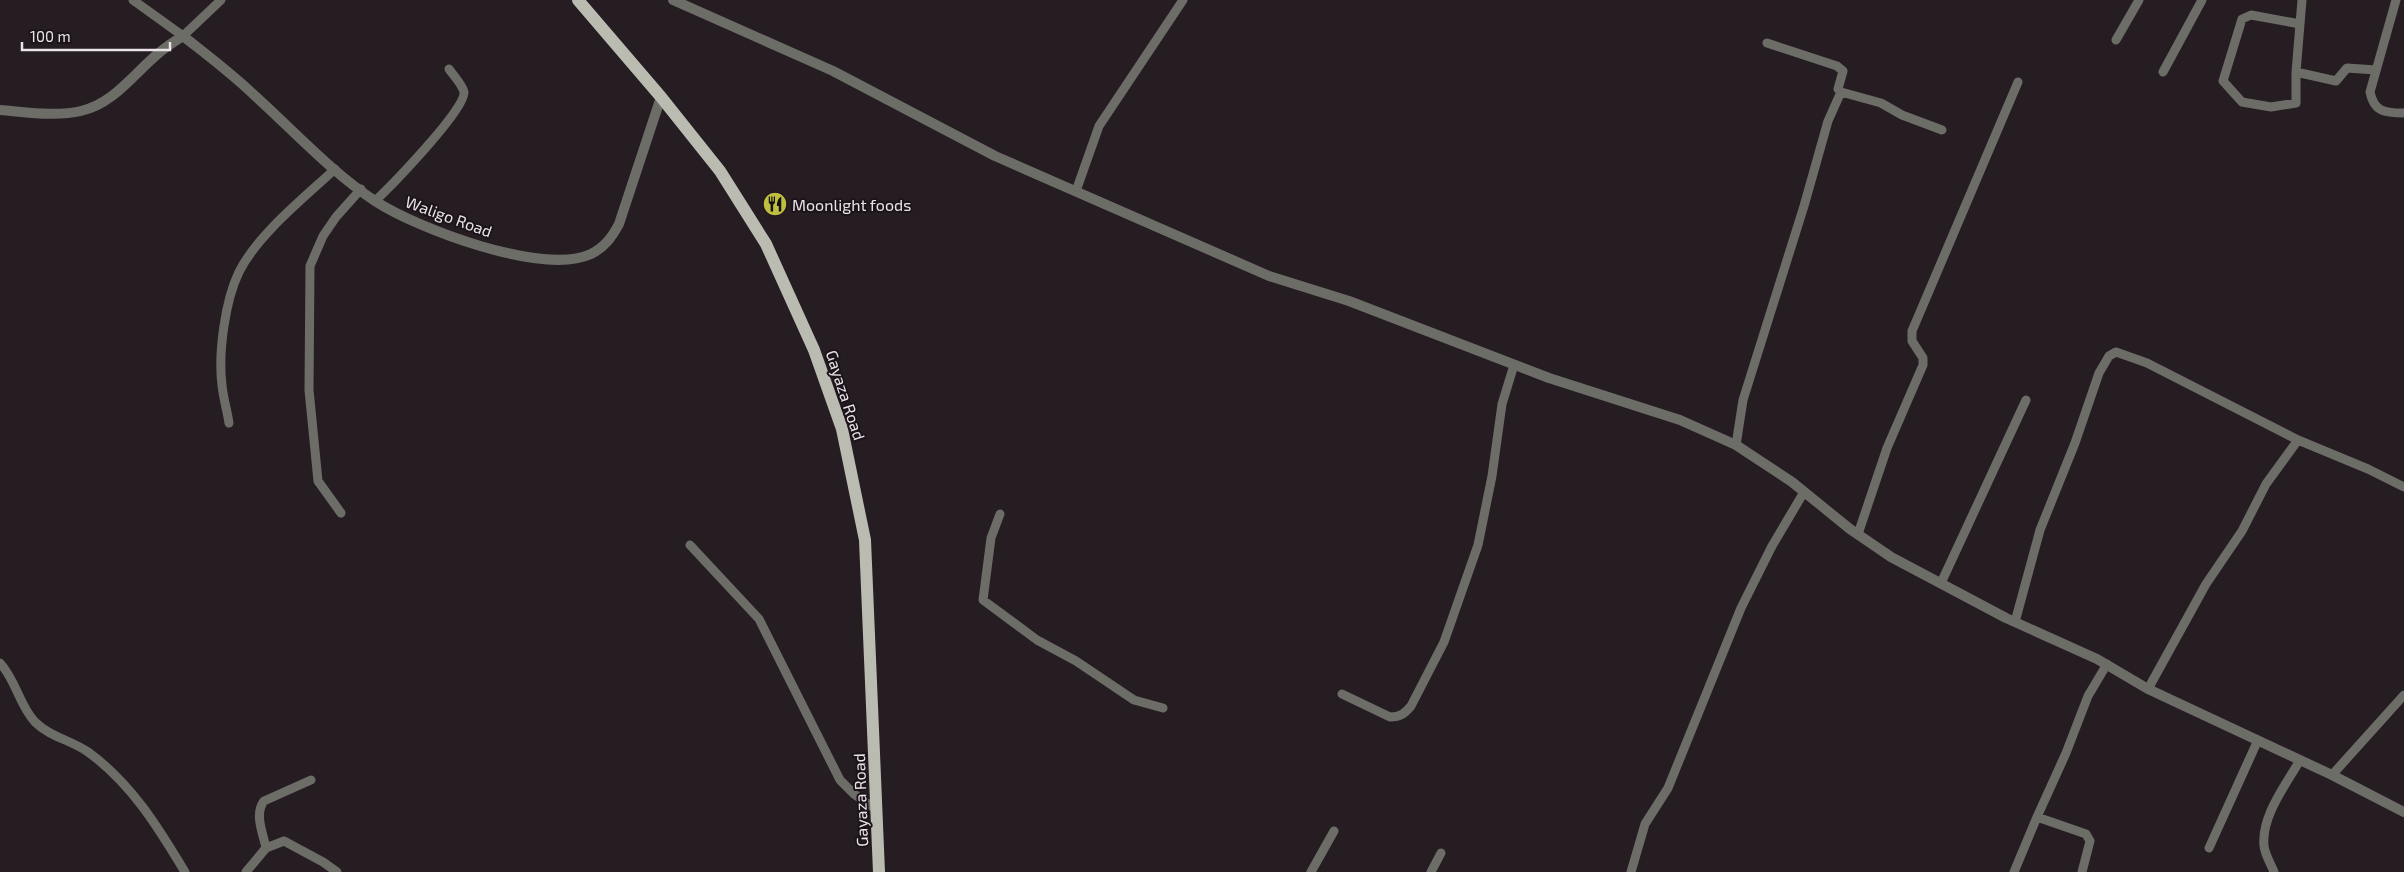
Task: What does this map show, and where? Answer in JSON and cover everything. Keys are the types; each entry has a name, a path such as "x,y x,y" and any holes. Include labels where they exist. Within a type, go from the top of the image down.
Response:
{"main road":[{"name":"Gayaza Road","path":"578,0 662,97 720,171 766,244 814,350 842,429 865,540 879,872"}],"street":[{"path":"133,0 183,36"},
{"path":"0,110 63,114 97,106 115,94 161,51 183,36 221,0"},
{"path":"673,0 789,50 875,91 995,156 1269,276 1349,301 1514,365 1680,420 1736,445 1804,492 1891,557 2015,622 2107,664 2148,689 2332,775 2404,812"},
{"path":"1076,192 1099,126 1183,0"},
{"path":"2116,40 2139,0"},
{"path":"2163,72 2202,0"},
{"path":"2300,24 2251,15 2242,19 2223,81 2242,102 2271,107 2296,103 2296,72 2300,24 2302,0"},
{"path":"2396,0 2370,92 2375,106 2384,113 2404,113"},
{"name":"Waligo Road","path":"183,36 252,93 335,169 375,201 425,226 508,253 543,260 568,260 590,254 604,246 619,224 662,97"},
{"path":"1736,445 1743,400 1804,206 1828,121 1840,92 1838,89 1843,71 1838,66 1767,43"},
{"path":"2296,72 2336,81 2347,68 2376,70"},
{"path":"375,201 443,127 463,100 464,91 449,69"},
{"path":"1858,534 1887,448 1922,365 1923,358 1912,341 1912,331 2018,82"},
{"path":"1840,92 1881,103 1902,115 1942,130"},
{"path":"229,422 222,385 221,352 233,291 239,272 261,241 335,169"},
{"path":"341,513 318,481 309,390 310,266 323,236 336,217 361,189"},
{"path":"2015,622 2040,530 2075,443 2099,373 2109,356 2116,352 2147,363 2298,440 2368,469 2404,487"},
{"path":"1342,694 1390,717 1398,717 1411,706 1444,642 1478,545 1492,476 1502,404 1514,365"},
{"path":"1941,583 2026,400"},
{"path":"2148,689 2206,584 2242,531 2266,484 2298,440"},
{"path":"1631,872 1645,824 1668,788 1741,608 1772,546 1804,492"},
{"path":"1000,514 991,538 983,600 1036,640 1076,661 1134,700 1163,708"},
{"path":"690,545 759,619 840,780 854,794 877,810"},
{"path":"0,663 27,714 47,732 86,750 132,792 153,819 185,872"},
{"path":"2014,872 2066,753 2088,696 2107,664"},
{"path":"2332,775 2404,696"},
{"path":"2209,848 2258,740"},
{"path":"2274,872 2264,848 2267,825 2270,813 2300,760"},
{"path":"266,848 259,814 260,806 264,801 311,780"},
{"path":"2037,817 2086,834 2090,841 2082,872"},
{"path":"1311,872 1334,830"},
{"path":"246,872 266,848 284,841 323,862 337,872"},
{"path":"1431,872 1441,853"}],"place":[{"name":"Moonlight foods","path":"775,204"}]}
